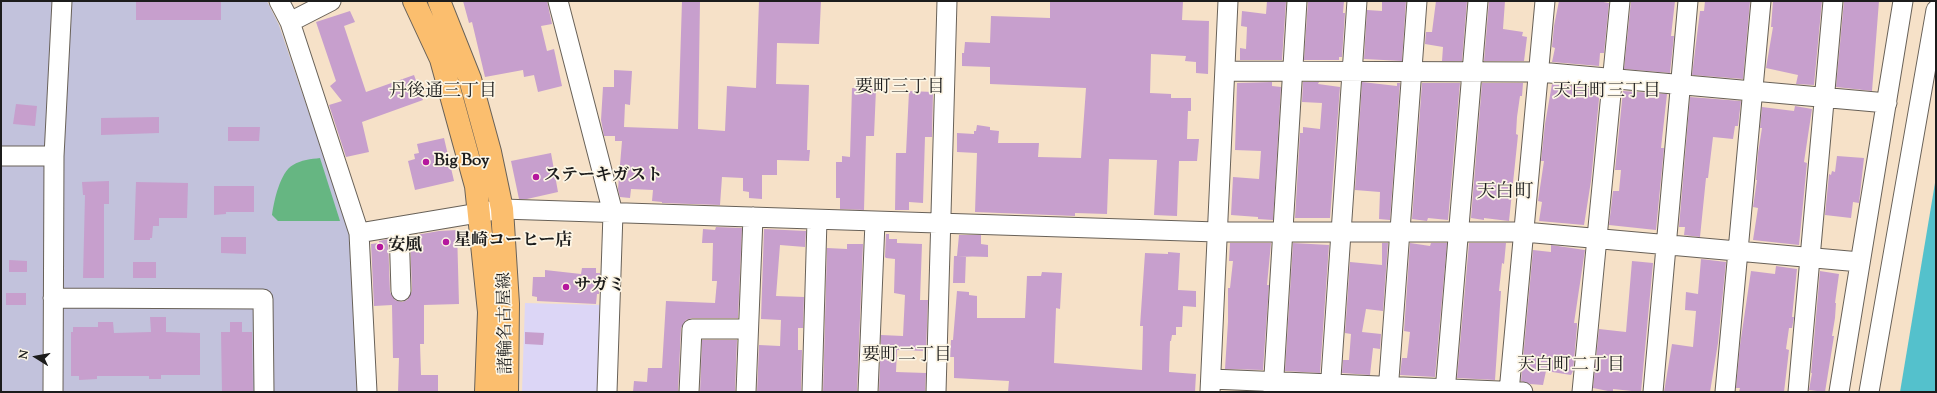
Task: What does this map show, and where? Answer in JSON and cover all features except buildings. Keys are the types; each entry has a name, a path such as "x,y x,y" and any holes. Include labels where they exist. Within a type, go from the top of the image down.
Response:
{"main road":[{"name":"諸輪名古屋線","path":"414,1 441,59 476,186 489,312 486,392"},
{"name":"諸輪名古屋線","path":"439,1 470,79 490,152 502,209 508,304 507,392"}],"street":[{"path":"54,392 54,156 62,1"},
{"path":"279,1 290,22 359,233 367,392"},
{"path":"290,22 331,1"},
{"path":"558,1 614,213 607,392"},
{"path":"936,392 942,224 947,1"},
{"path":"1228,1 1211,385 1514,392 1524,232 1545,1"},
{"path":"1274,387 1297,1"},
{"path":"1331,388 1357,1"},
{"path":"1388,389 1401,232 1417,1"},
{"path":"1445,390 1478,1"},
{"path":"1582,392 1620,1"},
{"path":"1653,392 1688,1"},
{"path":"1725,392 1761,1"},
{"path":"1798,392 1833,1"},
{"path":"1839,392 1903,1"},
{"path":"1869,392 1936,10"},
{"path":"1225,71 1539,72 1887,103"},
{"path":"1,156 54,156"},
{"path":"359,233 502,209 1217,232 1524,232 1597,240 1860,262"},
{"path":"746,392 753,217"},
{"path":"812,392 817,220"},
{"path":"868,392 874,222"},
{"path":"399,227 401,291"},
{"path":"53,298 263,298 264,392"},
{"path":"689,392 692,329 748,329"}],"shaded area":[{"path":"1,1 267,1 279,25 350,233 357,392 1,392"},
{"path":"525,303 604,305 600,392 522,392"}],"green space":[{"path":"320,158 340,221 278,221 272,215 281,180 288,169 296,163"}],"water":[{"path":"1936,177 1936,392 1900,392"}],"place":[{"name":"Big Boy","path":"426,162"},
{"name":"ステーキガスト","path":"536,177"},
{"name":"星崎コーヒー店","path":"446,242"},
{"name":"安風","path":"380,247"},
{"name":"サガミ","path":"566,287"}],"district":[{"name":"要町三丁目","path":"900,89"},
{"name":"丹後通三丁目","path":"443,93"},
{"name":"天白町三丁目","path":"1607,93"},
{"name":"天白町","path":"1505,194"},
{"name":"要町二丁目","path":"907,357"},
{"name":"天白町二丁目","path":"1571,367"}]}
